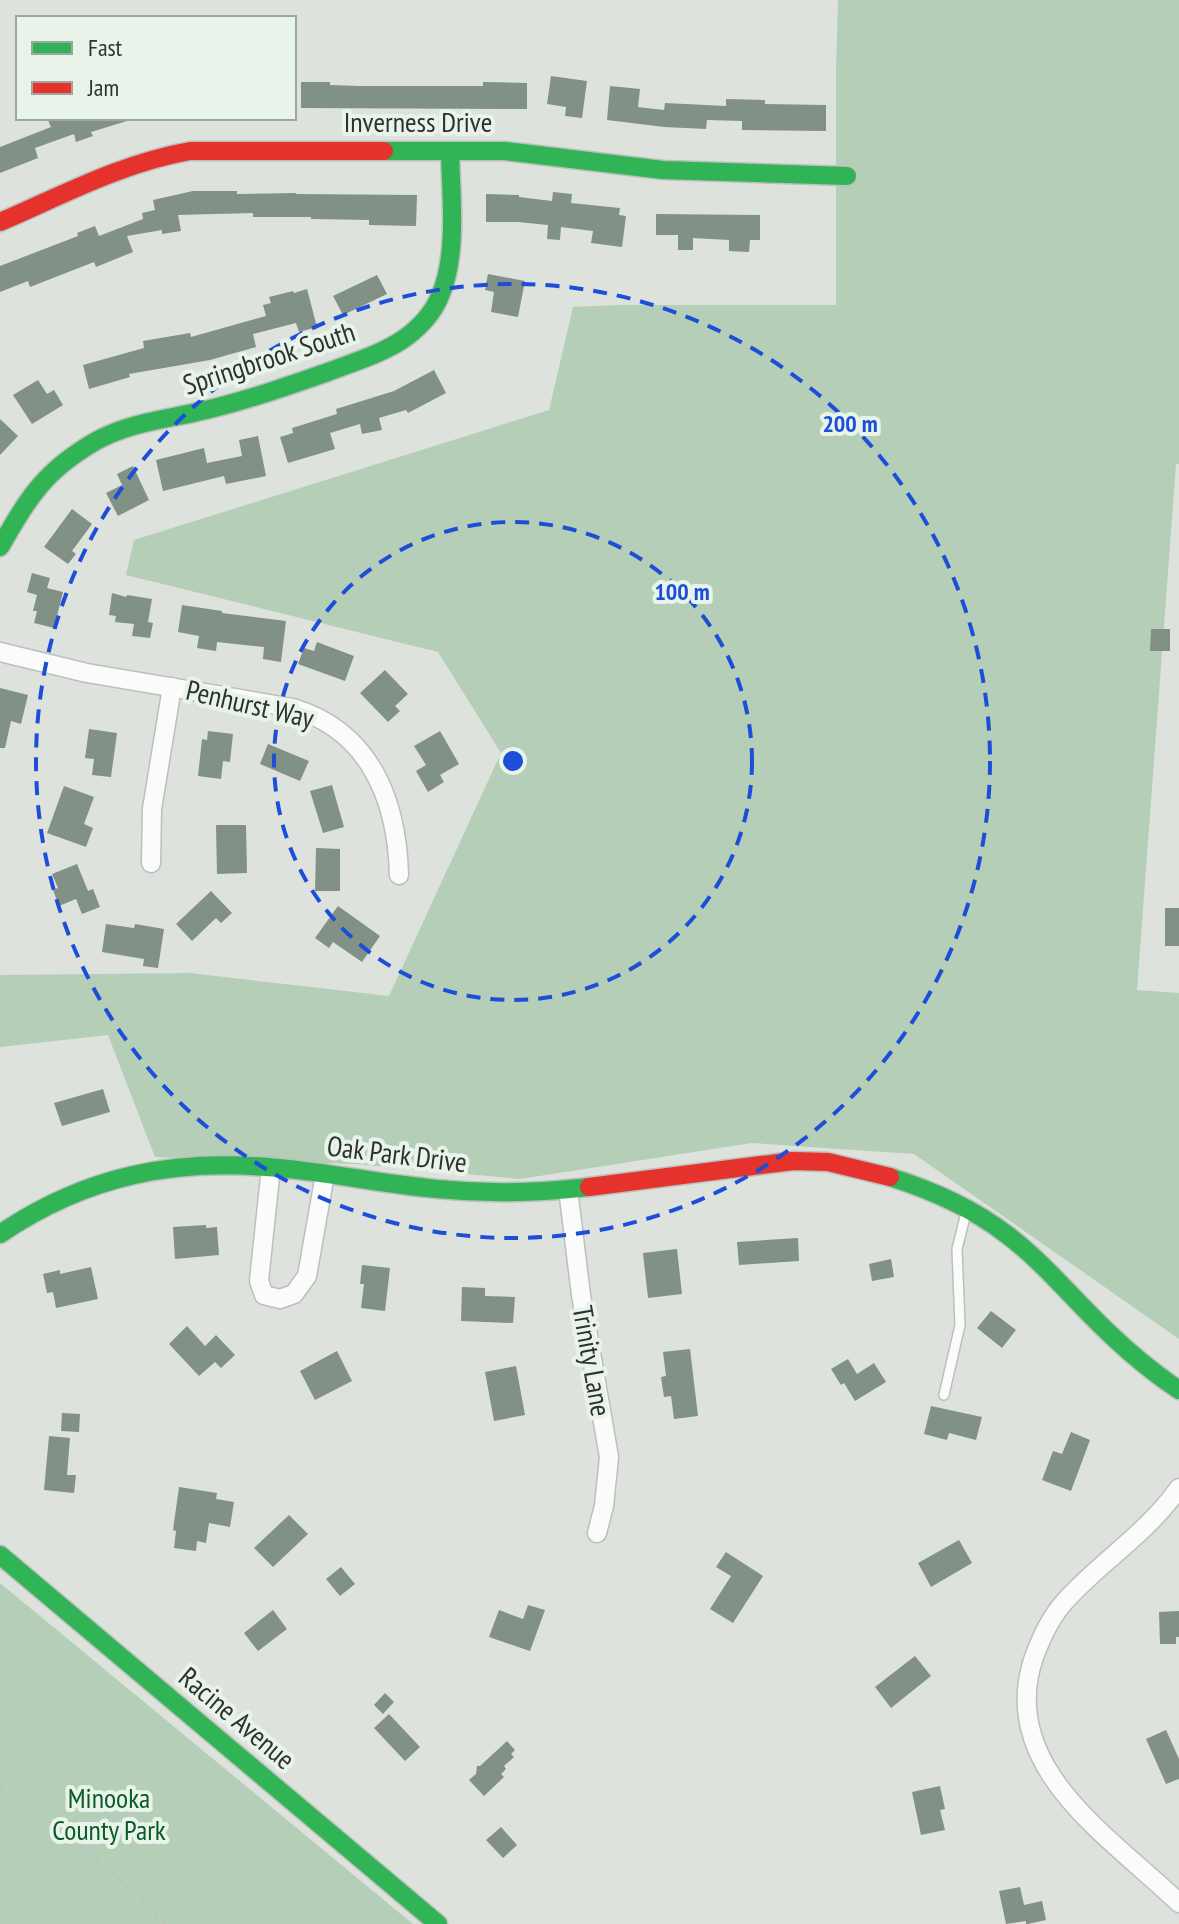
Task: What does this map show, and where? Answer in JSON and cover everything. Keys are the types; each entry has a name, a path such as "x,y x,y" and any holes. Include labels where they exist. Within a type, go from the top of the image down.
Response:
{"street":[{"name":"Inverness Drive","path":"0,222 163,154 190,151 505,151 663,170 847,176"},
{"name":"Springbrook South","path":"0,547 45,478 98,439 127,427 208,410 283,388 396,344 417,328 442,292 447,271 450,152"},
{"name":"Penhurst Way","path":"0,652 87,673 303,711 327,721 351,741 374,773 386,797 399,875"},
{"path":"151,863 152,809 172,687"},
{"name":"Oak Park Drive","path":"0,1234 52,1203 129,1174 195,1165 271,1167 477,1192 568,1189 814,1161 904,1182 967,1209 993,1225 1128,1353 1154,1375 1179,1390"},
{"path":"271,1167 259,1281 264,1295 280,1299 294,1294 307,1276 325,1174"},
{"name":"Trinity Lane","path":"568,1189 581,1295 609,1457 604,1506 597,1533"},
{"path":"1179,1488 1157,1516 1096,1571 1054,1615 1042,1635 1028,1674 1026,1698 1032,1738 1054,1781 1089,1820 1179,1903"},
{"name":"Racine Avenue","path":"0,1555 438,1924"}],"lane":[{"path":"944,1395 960,1325 957,1249 967,1209"}],"path":[{"path":"0,1787 81,1846 166,1924"}],"green space":[{"path":"838,0 1179,0 1179,464 1176,464 1137,990 1179,993 1179,1339 914,1154 752,1143 520,1179 356,1164 155,1157 108,1035 0,1047 0,975 190,973 389,996 501,753 438,652 126,575 134,540 549,410 573,307 836,305"},
{"name":"Minooka County Park","path":"0,1583 413,1924 0,1924"}],"building":[{"path":"551,76 587,81 582,118 565,116 566,107 547,104"},
{"path":"301,82 359,86 527,83 527,109 301,108"},
{"path":"610,86 640,89 638,107 664,110 665,103 726,106 726,99 765,100 765,104 826,105 826,131 742,130 742,121 707,120 706,129 607,120"},
{"path":"48,120 127,120 91,132 93,136 76,142 74,134 35,148 38,158 0,173 0,147 51,127"},
{"path":"193,191 417,195 416,226 369,225 369,220 253,217 253,213 178,215 181,231 162,234 162,230 127,236 133,252 96,267 94,262 30,287 28,281 0,292 0,266 78,236 77,233 95,226 99,236 143,219 142,213 155,210 153,200"},
{"path":"553,192 572,194 571,203 620,208 619,215 626,216 622,247 591,243 593,231 561,227 560,240 547,239 548,225 486,222 486,194 519,195 552,201"},
{"path":"656,214 760,215 760,240 750,240 749,252 729,251 729,240 693,238 693,250 678,250 678,235 656,235"},
{"path":"488,274 525,281 518,317 491,312 494,292 485,290"},
{"path":"377,275 387,294 343,315 333,296"},
{"path":"307,289 317,327 299,332 296,323 253,334 256,347 210,360 129,374 130,377 89,389 83,365 144,348 143,341 190,333 191,337 266,316 263,305 271,303 269,297"},
{"path":"434,370 446,393 408,413 406,410 379,418 382,430 362,434 360,424 330,433 335,449 288,463 280,437 293,433 292,428 337,414 336,409 394,391"},
{"path":"38,380 47,394 54,390 63,405 32,424 13,395"},
{"path":"0,419 18,436 0,455"},
{"path":"258,436 266,476 226,484 224,476 163,491 156,460 204,448 207,463 242,456 239,440"},
{"path":"133,466 149,500 118,516 106,493 122,485 117,474"},
{"path":"72,509 92,524 72,551 76,554 68,564 44,547"},
{"path":"32,573 50,578 47,588 63,592 54,628 34,623 37,595 27,592"},
{"path":"112,593 152,599 148,622 153,623 150,638 132,636 134,624 115,622 116,616 109,615"},
{"path":"182,605 286,621 281,662 263,659 264,647 217,642 216,651 197,648 199,636 178,632"},
{"path":"1151,629 1170,629 1170,651 1150,651"},
{"path":"317,642 354,656 345,681 298,664 304,648 314,651"},
{"path":"385,670 408,694 395,706 400,711 388,722 360,693"},
{"path":"0,688 28,695 21,724 11,721 5,748 0,748"},
{"path":"89,729 117,733 111,777 92,775 94,759 85,758"},
{"path":"208,731 233,734 230,762 223,761 221,779 198,776 202,739 207,740"},
{"path":"440,731 459,764 440,775 444,782 428,792 416,771 426,765 414,746"},
{"path":"268,744 309,761 300,781 260,764"},
{"path":"332,785 344,827 323,833 310,791"},
{"path":"64,786 94,797 84,824 93,828 86,847 47,833"},
{"path":"216,825 246,825 247,873 217,874"},
{"path":"316,848 340,849 340,891 315,891"},
{"path":"77,864 88,891 93,889 100,907 82,914 76,899 59,906 53,890 58,888 52,874"},
{"path":"211,891 232,913 221,923 216,918 192,941 176,924"},
{"path":"338,906 380,936 362,962 333,942 329,948 315,938"},
{"path":"1165,908 1179,908 1179,946 1165,946"},
{"path":"106,924 134,928 135,924 164,929 158,968 143,966 144,959 102,952"},
{"path":"103,1089 110,1112 62,1126 54,1103"},
{"path":"206,1225 206,1228 217,1227 219,1255 175,1259 173,1227"},
{"path":"798,1238 799,1261 739,1265 737,1242"},
{"path":"677,1249 682,1294 648,1298 643,1253"},
{"path":"891,1259 894,1277 872,1281 869,1264"},
{"path":"362,1265 390,1268 385,1311 361,1308 364,1284 360,1284"},
{"path":"91,1267 98,1299 56,1308 53,1292 47,1293 43,1274 60,1270 60,1274"},
{"path":"462,1287 485,1288 485,1296 515,1297 513,1323 461,1321"},
{"path":"991,1311 1016,1330 1002,1348 977,1328"},
{"path":"187,1326 205,1346 216,1335 235,1355 221,1368 215,1362 199,1376 169,1344"},
{"path":"690,1349 698,1416 674,1419 671,1396 664,1397 661,1377 666,1376 663,1352"},
{"path":"337,1351 352,1381 315,1400 300,1371"},
{"path":"848,1359 857,1374 874,1363 886,1382 855,1401 831,1369"},
{"path":"516,1366 525,1415 494,1421 485,1372"},
{"path":"931,1406 982,1417 976,1440 949,1433 947,1440 924,1434"},
{"path":"62,1413 80,1414 79,1432 61,1431"},
{"path":"1071,1432 1090,1440 1071,1491 1042,1480 1053,1451 1062,1454"},
{"path":"49,1436 70,1438 67,1475 76,1475 74,1493 44,1490"},
{"path":"179,1487 217,1493 216,1499 234,1502 230,1527 209,1523 206,1543 197,1541 196,1551 174,1548 176,1531 173,1530"},
{"path":"289,1515 308,1534 273,1567 254,1548"},
{"path":"959,1540 972,1563 931,1587 918,1563"},
{"path":"726,1552 763,1576 733,1623 710,1609 731,1576 716,1567"},
{"path":"341,1567 355,1584 340,1596 326,1579"},
{"path":"528,1605 545,1610 530,1651 489,1637 499,1610 523,1619"},
{"path":"273,1610 287,1629 258,1651 244,1633"},
{"path":"1179,1611 1176,1644 1160,1644 1159,1612"},
{"path":"915,1656 931,1676 891,1708 875,1687"},
{"path":"385,1693 394,1702 383,1714 374,1705"},
{"path":"389,1714 420,1747 405,1761 374,1728"},
{"path":"1166,1730 1179,1759 1179,1779 1166,1784 1146,1739"},
{"path":"507,1741 515,1750 511,1754 514,1757 504,1766 506,1769 501,1774 504,1777 484,1796 469,1780 476,1774 477,1766"},
{"path":"940,1786 945,1809 940,1810 945,1830 921,1835 912,1792"},
{"path":"501,1827 517,1845 503,1858 486,1840"},
{"path":"1020,1887 1024,1905 1042,1901 1046,1920 1006,1924 999,1891"}],"traffic: fast":[{"path":"384,151 505,151 663,170 847,176"},
{"path":"0,547 39,486 63,463 96,441 136,425 206,410 283,388 387,349 416,329 430,314 446,280 452,225 450,152"},
{"path":"0,1234 66,1197 99,1185 133,1175 204,1166 279,1168 456,1191 551,1191 589,1187"},
{"path":"890,1177 950,1200 1006,1234 1120,1343 1179,1390"},
{"path":"0,1555 438,1924"}],"traffic: jam":[{"path":"0,222 140,163 190,151 384,151"},
{"path":"589,1187 793,1161 828,1162 890,1177"}]}
